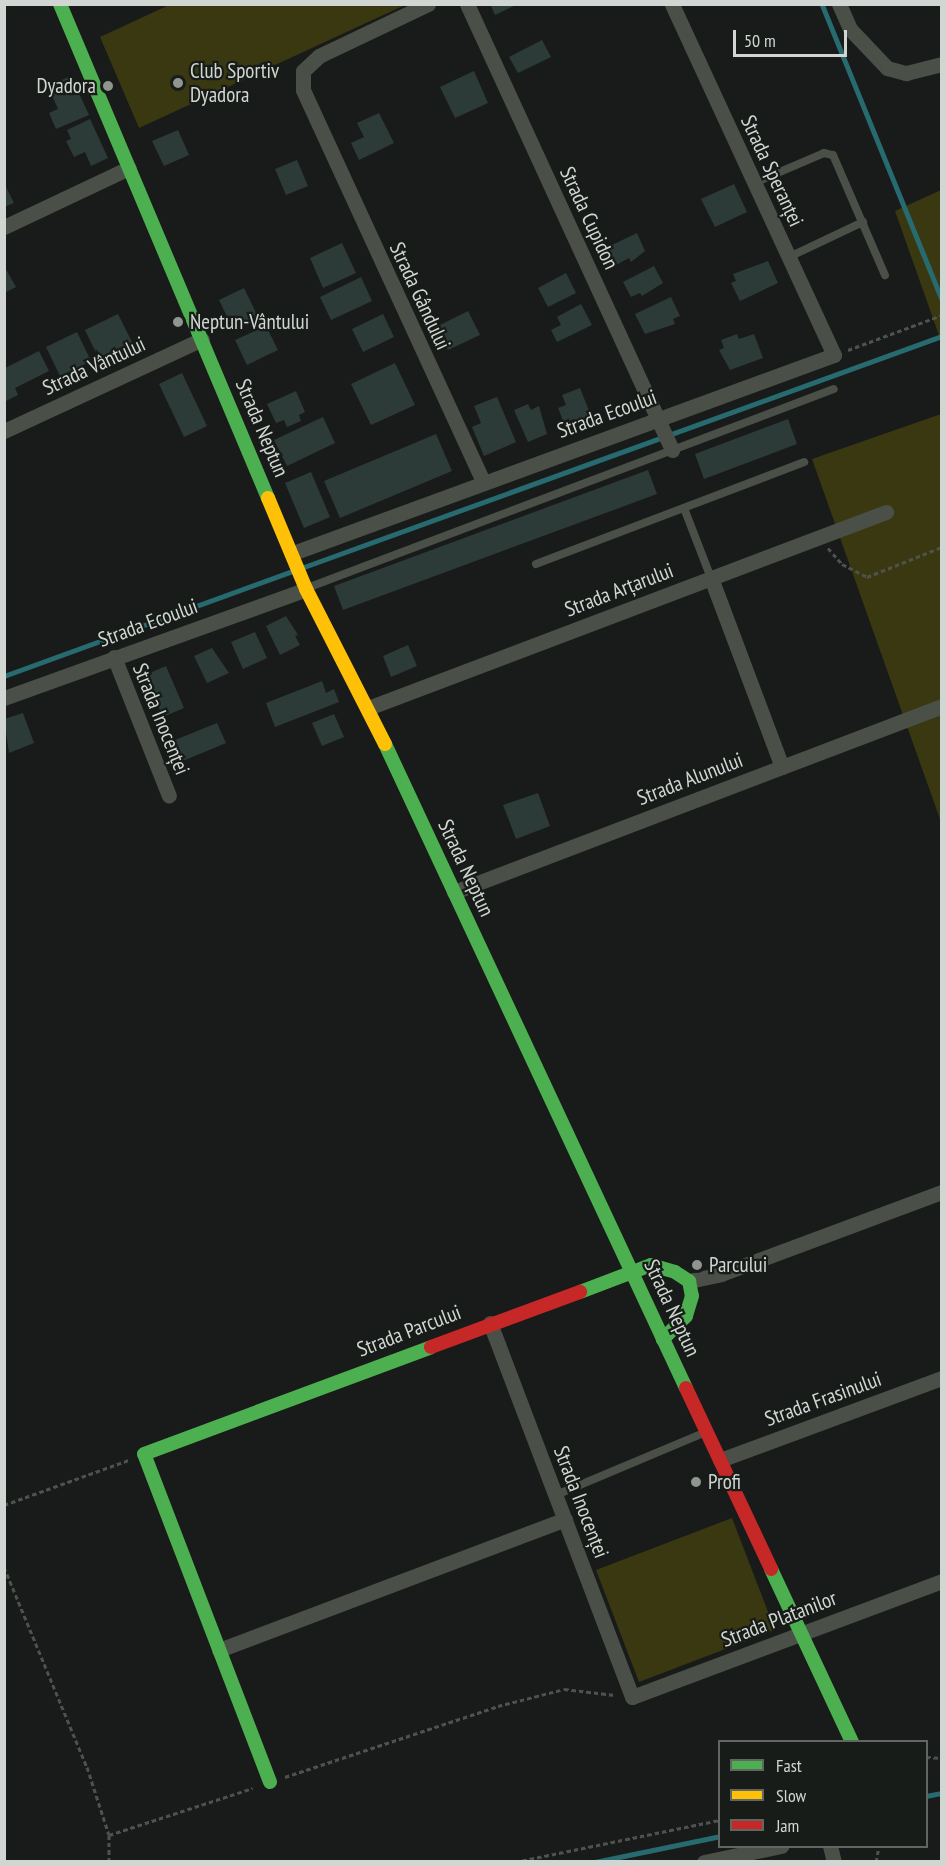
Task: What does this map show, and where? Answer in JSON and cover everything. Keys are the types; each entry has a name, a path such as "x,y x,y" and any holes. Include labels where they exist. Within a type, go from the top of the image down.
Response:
{"street":[{"name":"Strada Neptun","path":"60,4 304,583 368,708 851,1740"},
{"name":"Strada Gândului","path":"428,4 319,56 303,71 303,90 483,482"},
{"name":"Strada Cupidon","path":"467,4 670,445"},
{"name":"Strada Speranței","path":"672,4 834,355"},
{"path":"839,4 850,29 887,68 906,73 942,64"},
{"path":"4,227 129,168"},
{"name":"Strada Vântului","path":"4,430 202,339"},
{"name":"Strada Ecoului","path":"294,558 483,482 659,422 834,355"},
{"name":"Strada Arțarului","path":"368,708 886,512"},
{"path":"711,578 782,767"},
{"name":"Strada Ecoului","path":"4,698 304,583"},
{"name":"Strada Inocenței","path":"114,657 169,796"},
{"name":"Strada Alunului","path":"454,891 942,706"},
{"path":"663,1339 686,1316 692,1296 689,1281 721,1274 942,1192"},
{"name":"Strada Parcului","path":"144,1454 631,1270 651,1265 675,1272 689,1281"},
{"name":"Strada Inocenței","path":"490,1323 632,1697"},
{"name":"Strada Frasinului","path":"720,1460 942,1378"},
{"path":"144,1454 270,1782"},
{"path":"219,1650 565,1519"},
{"name":"Strada Platanilor","path":"632,1697 942,1581"},
{"path":"704,1862 770,1848"}],"lane":[{"path":"754,183 824,153 833,155 885,275"},
{"path":"789,257 863,222"},
{"path":"304,583 670,445 834,389"},
{"path":"536,564 804,462"},
{"path":"684,508 711,578"},
{"path":"556,1495 707,1431"}],"path":[{"path":"834,355 942,315"},
{"path":"819,537 842,564 867,577 942,547"},
{"path":"4,1505 144,1454"},
{"path":"4,1567 87,1767 109,1835 109,1862"},
{"path":"109,1835 498,1706 564,1689 632,1697"},
{"path":"515,1862 718,1820"}],"shaded area":[{"name":"Club Sportiv Dyadora","path":"169,5 405,5 139,128 100,37"},
{"path":"941,190 941,341 895,211"},
{"path":"941,414 941,822 812,459"},
{"path":"732,1518 775,1630 639,1682 596,1570"}],"building":[{"path":"490,4 518,4 495,15"},
{"path":"542,40 551,57 518,73 509,57"},
{"path":"474,71 488,103 455,118 440,87"},
{"path":"71,76 89,115 56,129 49,113 58,109 48,86"},
{"path":"379,113 394,143 359,160 351,143 364,137 357,123"},
{"path":"90,119 108,158 91,166 85,152 74,157 66,141 71,139 67,130"},
{"path":"178,130 189,155 164,166 152,141"},
{"path":"297,160 308,186 286,195 275,169"},
{"path":"4,183 14,203 4,207"},
{"path":"734,184 747,212 715,227 701,199"},
{"path":"637,233 645,251 631,262 629,258 616,265 608,247"},
{"path":"342,243 356,273 323,288 310,258"},
{"path":"768,261 778,283 740,301 731,283 736,281 733,274"},
{"path":"4,266 16,287 4,293"},
{"path":"654,266 663,283 642,296 640,293 631,297 623,282"},
{"path":"566,273 576,293 548,307 538,288"},
{"path":"361,277 372,301 331,320 320,297"},
{"path":"244,288 258,317 233,329 219,300"},
{"path":"671,297 680,316 673,319 675,324 645,334 635,314"},
{"path":"581,304 592,325 557,342 551,330 561,325 557,317"},
{"path":"468,311 480,335 448,350 436,327"},
{"path":"118,314 132,342 99,359 85,330"},
{"path":"383,314 394,337 363,352 352,329"},
{"path":"266,326 278,350 247,365 235,340"},
{"path":"77,332 91,361 60,376 46,347"},
{"path":"737,334 739,339 754,334 763,358 730,370 719,350 724,348 721,340"},
{"path":"39,351 49,371 15,388 18,395 4,402 5,368"},
{"path":"395,363 415,405 371,425 351,384"},
{"path":"182,373 207,426 184,437 159,384"},
{"path":"580,388 593,421 577,427 574,419 564,423 558,408 566,405 562,395"},
{"path":"296,391 305,412 299,415 301,421 287,427 284,420 276,423 267,404"},
{"path":"497,397 516,442 484,456 472,427 481,423 474,406"},
{"path":"528,404 531,410 539,406 547,434 528,442 514,410"},
{"path":"323,417 335,443 287,466 274,440"},
{"path":"788,419 797,444 704,479 695,454"},
{"path":"436,434 452,471 340,518 324,481"},
{"path":"648,470 657,494 343,610 334,586"},
{"path":"311,472 330,517 304,528 285,483"},
{"path":"286,616 298,635 295,636 300,645 280,655 266,626"},
{"path":"255,632 267,658 243,669 231,642"},
{"path":"408,645 417,666 391,677 383,656"},
{"path":"212,648 229,673 207,683 194,656"},
{"path":"166,666 184,708 163,717 145,675"},
{"path":"322,681 326,693 334,689 339,702 275,727 266,703"},
{"path":"23,713 34,743 9,753 4,719"},
{"path":"334,714 344,737 322,746 312,723"},
{"path":"217,723 226,743 178,763 170,742"},
{"path":"538,793 550,826 516,839 503,805"}],"waterway":[{"path":"822,4 942,300"},
{"path":"304,567 942,336"},
{"path":"4,676 293,571"},
{"path":"928,1796 942,1793"},
{"path":"595,1862 718,1836"}],"traffic: fast":[{"path":"60,4 268,498"},
{"path":"385,744 686,1388"},
{"path":"580,1292 651,1265 675,1272 689,1281 692,1296 686,1316 663,1339"},
{"path":"270,1782 144,1454 431,1347"},
{"path":"771,1569 851,1740"}],"traffic: slow":[{"path":"268,498 306,589 385,744"}],"traffic: jam":[{"path":"431,1347 580,1292"},
{"path":"686,1388 771,1569"}],"place":[{"name":"Club Sportiv Dyadora","path":"178,83"},
{"name":"Dyadora","path":"108,86"},
{"name":"Neptun-Vântului","path":"178,322"},
{"name":"Parcului","path":"697,1265"},
{"name":"Profi","path":"696,1482"}]}
